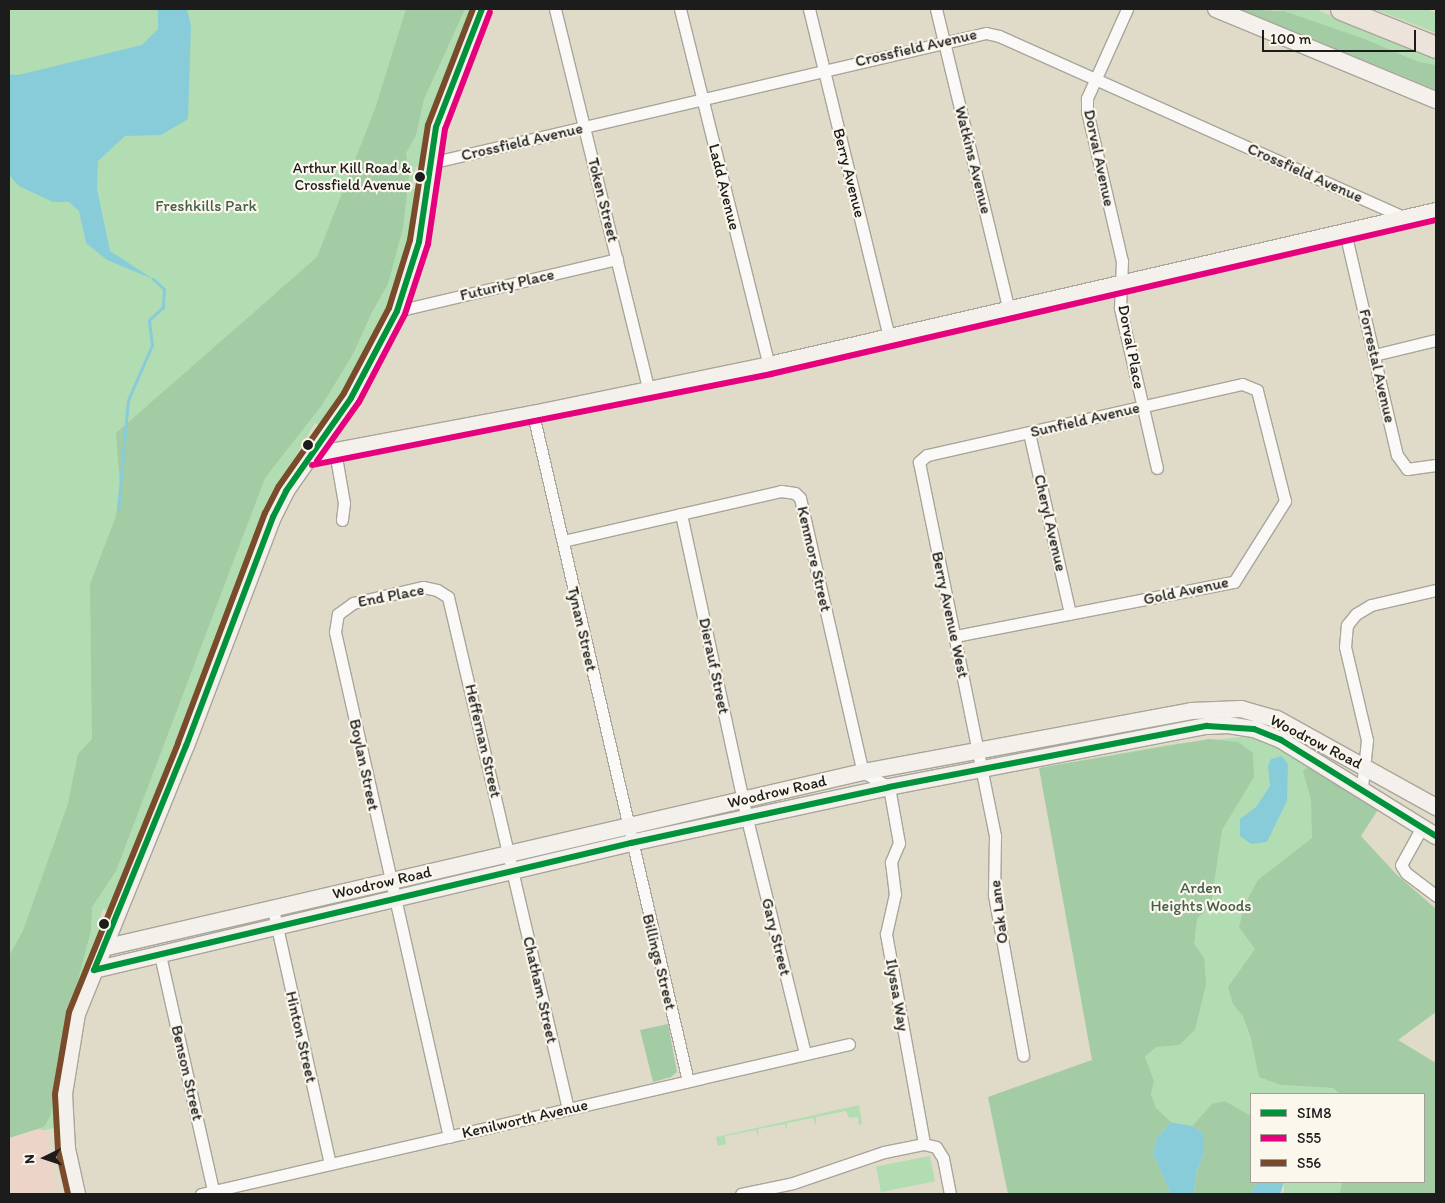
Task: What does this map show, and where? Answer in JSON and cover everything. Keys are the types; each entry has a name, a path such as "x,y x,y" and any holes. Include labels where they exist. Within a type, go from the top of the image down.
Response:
{"highway":[{"path":"1341,9 1428,43"},
{"path":"1360,9 1428,43"}],"street":[{"path":"77,1194 65,1121 66,1069 77,1014 186,746 273,516 310,456 351,398 397,311 419,242 436,127 448,90 482,9"},
{"name":"Token Street","path":"555,9 649,391"},
{"name":"Ladd Avenue","path":"680,9 769,365"},
{"name":"Berry Avenue","path":"809,9 889,337"},
{"name":"Watkins Avenue","path":"936,9 1009,311"},
{"name":"Dorval Avenue","path":"1121,284 1122,261 1087,111 1088,98 1127,9"},
{"path":"1216,9 1436,100"},
{"name":"Crossfield Avenue","path":"430,163 979,33 998,36 1405,218"},
{"path":"310,456 533,414 769,365 1436,211"},
{"name":"Forrestal Avenue","path":"1345,232 1402,464 1413,470 1436,465"},
{"name":"Futurity Place","path":"397,311 618,259"},
{"name":"Dorval Place","path":"1121,284 1120,308 1157,468"},
{"path":"1374,355 1436,340"},
{"name":"Sunfield Avenue","path":"919,462 927,456 1242,384 1253,386"},
{"name":"Gold Avenue","path":"956,636 1234,582 1285,501 1259,395 1253,386"},
{"name":"Tynan Street","path":"533,414 631,843"},
{"name":"Cheryl Avenue","path":"1029,433 1070,614"},
{"path":"334,451 344,503 342,520"},
{"name":"Berry Avenue West","path":"919,462 983,769"},
{"name":"Kenmore Street","path":"563,541 781,492 795,493 800,498 863,772"},
{"name":"Dierauf Street","path":"681,514 747,819"},
{"name":"End Place","path":"335,632 338,614 352,603 423,587 437,590 448,598 454,612"},
{"path":"1362,787 1367,740 1345,647 1347,625 1356,614 1370,605 1436,590"},
{"name":"Heffernan Street","path":"454,612 512,871"},
{"name":"Boylan Street","path":"335,632 394,899"},
{"name":"Woodrow Road","path":"103,948 863,772 1191,710 1241,709 1277,719 1436,806"},
{"name":"Woodrow Road","path":"94,970 631,843 889,787 1164,733 1228,725 1254,729 1281,740 1362,787 1436,836"},
{"name":"Oak Lane","path":"983,769 995,836 994,895 1023,1055"},
{"path":"863,772 889,787"},
{"name":"Ilyssa Way","path":"889,787 899,843 891,862 895,894 886,934 924,1144"},
{"name":"Gary Street","path":"747,819 805,1054"},
{"path":"1422,827 1401,865 1406,874 1436,896"},
{"name":"Billings Street","path":"631,843 688,1082"},
{"name":"Chatham Street","path":"512,871 568,1109"},
{"path":"394,899 449,1137"},
{"name":"Hinton Street","path":"273,909 330,1164"},
{"name":"Benson Street","path":"160,955 213,1191"},
{"name":"Kenilworth Avenue","path":"201,1194 849,1044"},
{"path":"741,1194 793,1183 884,1152 924,1144 936,1147 943,1158 950,1194"}],"shaded area":[{"path":"38,1130 45,1130 57,1189 34,1194 9,1194 9,1138"}],"green space":[{"name":"Freshkills Park","path":"9,9 473,9 427,121 419,167 416,167 413,177 412,188 415,189 408,244 392,296 357,368 320,426 315,423 262,514 158,788 107,911 103,909 97,925 101,927 83,972 62,1050 56,1082 55,1128 45,1130 38,1130 44,1127 9,1127"},
{"path":"406,9 465,9 424,99 416,135 406,153 409,175 403,228 388,284 372,312 353,354 322,405 265,478 116,871 92,907 91,930 57,1062 51,1115 44,1127 9,1138 9,956 23,931 68,804 78,754 92,739 90,584 116,516 120,485 116,433 317,257 376,106"},
{"path":"1239,9 1284,11 1365,39 1419,62 1436,65 1436,90"},
{"path":"1277,9 1315,9 1436,58 1436,66 1419,62 1365,39"},
{"path":"1374,9 1426,9 1436,13 1436,33"},
{"name":"Arden Heights Woods","path":"1241,737 1261,738 1312,764 1361,1001 1246,1026 1251,1039 1281,1085 1333,1088 1339,1093 1250,1093 1250,1115 1225,1101 1212,1105 1192,1126 1171,1122 1156,1108 1151,1094 1154,1081 1145,1057 1156,1047 1039,768 1173,744"},
{"path":"1209,739 1238,742 1253,753 1254,777 1222,830 1211,904 1197,919 1194,944 1204,958 1206,984 1195,1030 1179,1045 1156,1047 1145,1057 1154,1081 1151,1094 1156,1108 1171,1122 1157,1138 1153,1154 1171,1194 1008,1194 988,1097 1092,1060 1039,768"},
{"path":"1312,764 1381,805 1361,836 1396,874 1436,909 1436,1012 1398,1040 1436,1063 1436,1194 1340,1194 1342,1183 1425,1183 1425,1093 1339,1093 1333,1088 1281,1085 1259,1077 1251,1039 1243,1016 1233,1004 1228,987 1255,949 1239,927 1245,904 1258,880 1312,838 1311,800 1303,771"},
{"path":"257,920 258,926 121,948 120,942"},
{"path":"668,1024 677,1072 671,1077 653,1082 640,1030"},
{"path":"1225,1101 1250,1115 1250,1183 1257,1183 1251,1194 1194,1194 1197,1170 1204,1153 1204,1134 1192,1126 1212,1104"},
{"path":"859,1105 862,1124 859,1125 858,1117 849,1118 846,1111 816,1117 816,1126 813,1118 787,1123 787,1131 785,1124 758,1129 758,1137 756,1130 725,1136 726,1144 718,1146 716,1137"},
{"path":"930,1156 935,1182 881,1192 876,1166"},
{"path":"1284,1183 1342,1183 1342,1194 1284,1194"}],"water":[{"path":"158,9 187,9 191,26 188,119 161,135 125,136 98,161 97,189 110,251 153,279 107,260 86,243 79,211 69,202 53,202 19,186 9,175 9,74 18,75 142,45 158,29"},
{"path":"1282,756 1288,764 1287,801 1267,842 1251,844 1240,836 1240,819 1256,807 1270,786 1268,766 1271,759"},
{"path":"1171,1122 1192,1126 1204,1134 1204,1153 1197,1170 1194,1194 1171,1194 1153,1154 1157,1138"},
{"path":"1257,1183 1284,1183 1280,1194 1251,1194"}],"waterway":[{"path":"118,510 128,400 152,345 149,320 163,307 164,289 153,279"}],"transit line":[{"name":"S56","path":"68,1194 58,1150 55,1094 69,1012 178,743 265,513 279,486 344,393 389,308 410,240 428,125 473,9"},
{"name":"SIM8","path":"94,970 186,746 273,517 286,491 351,398 397,311 419,242 436,127 482,9"},
{"name":"S55","path":"317,461 359,402 405,314 428,244 445,129 490,12"},
{"name":"S55","path":"312,465 771,374 1436,220"},
{"name":"SIM8","path":"94,970 631,843 889,787 1207,726 1254,729 1281,740 1436,836"}],"place":[{"name":"Arthur Kill Road & Crossfield Avenue","path":"420,177"}]}
